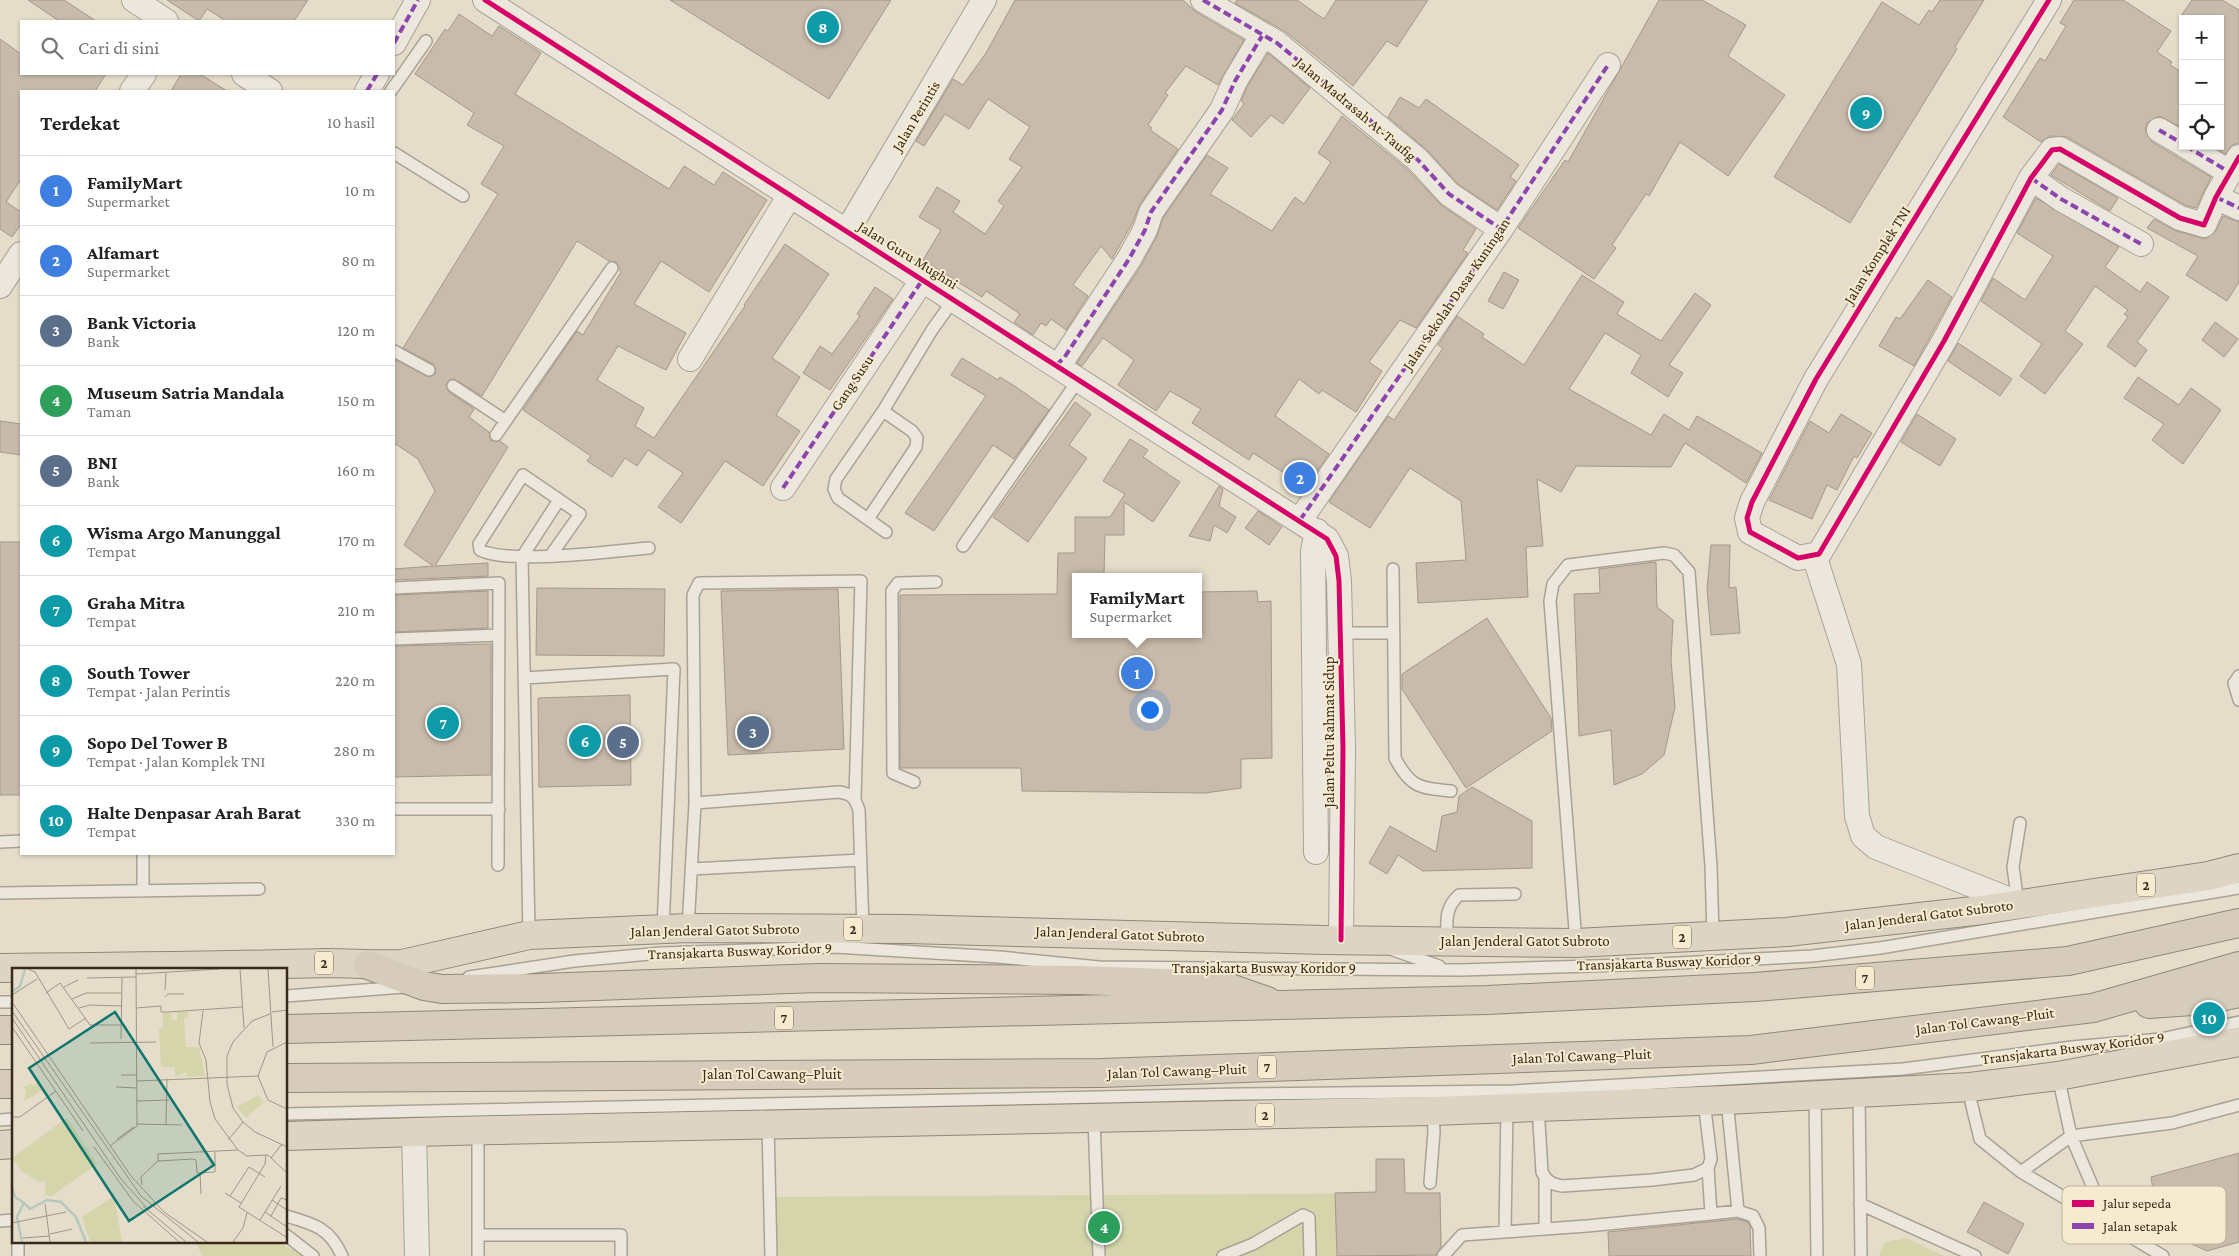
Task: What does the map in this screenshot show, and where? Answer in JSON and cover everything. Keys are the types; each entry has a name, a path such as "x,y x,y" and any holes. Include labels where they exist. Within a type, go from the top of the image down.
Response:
{"highway":[{"name":"Jalan Jenderal Gatot Subroto","path":"0,968 258,966 339,963 368,965 402,964 529,935 676,928 863,929 1341,940 1576,943 1797,931 1982,910 2018,903 2208,876 2239,868"},
{"name":"7","path":"288,1029 1282,1006 1487,1000 1755,987 2058,962 2239,922"},
{"path":"368,965 424,986 442,989 540,988 819,978 1080,980 1221,985 1282,1006"},
{"name":"Jalan Tol Cawang–Pluit","path":"288,1078 1102,1073 1751,1050 2093,1008 2239,966"},
{"path":"2093,1008 2207,1000 2239,993"},
{"name":"2","path":"288,1136 478,1130 1433,1111 1715,1100 1970,1086 2058,1076 2239,1042"}],"street":[{"path":"134,0 164,20"},
{"path":"395,41 418,0"},
{"name":"Jalan Guru Mughni","path":"485,0 1308,526"},
{"name":"Jalan Perintis","path":"847,232 984,0"},
{"name":"Jalan Madrasah At-Taufig","path":"1203,0 1277,43 1418,160 1461,204 1501,229"},
{"name":"Jalan Komplek TNI","path":"1814,555 1798,558 1750,532 1747,518 1752,502 1816,378 2049,0"},
{"path":"1056,364 1064,358 1129,259 1145,230 1151,212 1222,110 1235,81 1262,36"},
{"name":"Jalan Sekolah Dasar Kuningan","path":"1308,526 1608,65"},
{"path":"133,90 143,75"},
{"path":"246,75 268,90"},
{"path":"368,90 375,75"},
{"path":"2159,130 2179,142"},
{"path":"2018,903 1876,847 1862,836 1857,816 1849,664 1814,555 1819,554 1903,412 2031,178 2052,150 2060,149 2180,218 2204,225 2216,197 2234,164 2197,150"},
{"path":"2031,178 2061,199 2141,244"},
{"path":"690,359 790,195"},
{"path":"2216,197 2239,208"},
{"path":"0,286 20,256"},
{"name":"Gang Susu","path":"783,488 922,279"},
{"name":"Jalan Peltu Rahmat Sidup","path":"1308,526 1327,539 1336,556 1340,581 1343,750 1341,940"},
{"name":"Jalan Peltu Rahmat Sidup","path":"1308,526 1313,552 1316,852"},
{"name":"Jalan Peltu Rahmat Sidup","path":"1315,750 1343,750"},
{"path":"414,1132 417,1256"}],"lane":[{"path":"392,90 426,41"},
{"path":"395,154 463,196"},
{"path":"496,435 612,268"},
{"path":"886,532 838,498 834,489 836,479 883,411 932,330 954,299"},
{"path":"395,352 429,370"},
{"path":"963,546 1079,380"},
{"path":"453,386 506,421"},
{"path":"868,519 916,447 917,438 912,431 883,411"},
{"path":"551,555 580,514 523,475 479,544 480,550 487,553 522,557 551,555 649,548"},
{"path":"529,935 522,557 559,500"},
{"path":"1576,943 1550,601 1553,584 1568,565 1664,552 1674,555 1689,572 1711,866 1713,936"},
{"path":"1393,569 1395,758 1406,779 1426,789 1451,791"},
{"path":"676,928 691,869 695,803 693,595 696,586 699,583 861,581 855,799 859,810 863,929"},
{"path":"914,782 893,773 892,591 898,583 936,582"},
{"path":"395,588 499,583 498,865"},
{"path":"1341,633 1394,633"},
{"path":"395,638 499,635"},
{"path":"524,678 674,670 676,928"},
{"path":"2239,676 2234,683 2239,700"},
{"path":"695,803 839,792 847,793 855,799"},
{"path":"395,809 499,809"},
{"path":"2018,903 2013,867 2020,823"},
{"path":"0,842 20,841"},
{"path":"142,891 143,855"},
{"path":"691,869 861,860"},
{"name":"Transjakarta Busway Koridor 9","path":"288,996 424,986 574,961 652,954 835,947 999,957 1099,966 1460,970 1657,964 1812,956 1880,948 2239,888"},
{"path":"0,893 259,889"},
{"path":"1447,941 1447,916 1450,903 1460,895 1515,894"},
{"path":"1341,940 1394,951 1437,965 1460,970"},
{"name":"Transjakarta Busway Koridor 9","path":"288,1114 1240,1094 1513,1091 1902,1069 2072,1047 2161,1039 2239,1022"},
{"path":"2058,1076 2071,1136 2092,1186"},
{"path":"1970,1086 1971,1102 1980,1139 2021,1172 2062,1197"},
{"path":"1859,1092 1861,1256"},
{"path":"1815,1095 1817,1256"},
{"path":"1711,1214 1708,1168 1711,1159 1715,1100"},
{"path":"1715,1100 1738,1211"},
{"path":"2021,1172 2071,1136 2172,1122 2239,1105"},
{"path":"1538,1107 1542,1172 1545,1179 1545,1229"},
{"path":"1505,1232 1507,1108"},
{"path":"1430,1183 1434,1132 1433,1111"},
{"path":"1094,1119 1099,1256"},
{"path":"768,1125 770,1256"},
{"path":"478,1130 478,1256"},
{"path":"1545,1179 1552,1184 1562,1186 1634,1182 1694,1175 1708,1168"},
{"path":"1860,1204 1974,1256"},
{"path":"1443,1256 1462,1235 1738,1211 1753,1216 1760,1228 1760,1256"},
{"path":"1223,1256 1253,1244 1303,1215 1309,1218 1310,1256"},
{"path":"288,1217 310,1223 334,1239 342,1256"},
{"path":"479,1236 621,1235 621,1256"},
{"path":"288,1237 313,1256"},
{"path":"1453,1243 1453,1256"},
{"path":"2141,1244 2163,1256"}],"green space":[{"path":"1440,1193 1442,1256 766,1256 767,1197"},
{"path":"1907,1238 1944,1256 1879,1256 1885,1242"},
{"path":"196,1244 281,1244 306,1256 203,1256"}],"building":[{"path":"28,0 64,0 94,20 58,20"},
{"path":"167,0 308,0 295,20 224,20 207,9 200,20"},
{"path":"670,0 891,0 829,99"},
{"path":"1015,0 1183,0 1196,12 1244,40 1218,85 1186,66 1165,93 1168,95 1148,125 1152,128 1150,130 1178,149 1140,204 1132,224 1112,259 1101,246 1073,285 1088,296 1066,330 1051,319 1046,326 1041,323 1033,335 1014,322 1020,314 986,291 982,297 923,260 941,230 919,217 937,187 960,201 953,212 985,234 1004,206 998,201 1022,167 1009,159 1030,127 988,99 969,129 945,114 924,146 916,141 953,79 963,85 986,53"},
{"path":"1237,0 1297,0 1324,19 1336,0 1428,0 1397,47 1387,41 1353,86 1286,32 1235,3"},
{"path":"1659,0 1702,0 1746,25 1728,56 1785,95 1728,176 1680,142 1649,196 1646,194 1612,245 1616,248 1594,279 1518,228 1565,160 1568,162"},
{"path":"1940,0 1984,0 1955,47 1957,49 1850,223 1774,177 1882,2 1919,25 1929,10 1932,12"},
{"path":"2074,0 2123,0 2171,31 2157,52 2172,62 2170,65 2179,71 2179,126 2159,116 2147,123 2145,130 2152,142 2211,177 2196,208 2185,205 2067,137 2050,136 2041,142 2003,117 2040,58 2045,61 2066,26 2060,23"},
{"path":"2192,0 2222,0 2239,10 2239,143 2232,145 2225,154 2219,150 2224,150 2224,15 2182,15"},
{"path":"459,14 492,36 499,26 541,53 515,94 669,189 684,166 714,185 723,172 767,200 709,292 661,261 634,304 686,333 666,370 618,346 597,380 644,408 635,426 654,438 745,306 785,244 829,274 772,358 800,377 776,415 800,431 763,486 725,461 681,523 658,507 683,473 648,450 637,466 625,458 612,477 587,461 591,456 523,410 577,331 583,335 621,272 616,262 609,261 577,241 482,396 454,379 449,380 446,385 449,392 474,409 469,417 489,432 491,441 500,441 508,447 435,566 488,563 488,576 395,580 395,569 433,566 404,545 435,491 418,459 395,444 395,362 396,360 429,377 436,373 433,364 403,348 498,194 481,184 504,146 467,125 474,113 415,74 445,29 448,31"},
{"path":"0,39 20,53 20,75 105,75 96,90 20,90 20,181 6,202 20,211 20,225 12,237 0,229"},
{"path":"1268,53 1310,88 1283,124 1271,115 1251,137 1232,120 1244,104 1241,101 1247,87"},
{"path":"180,75 202,75 225,90 172,90"},
{"path":"1400,97 1419,108 1426,99 1519,165 1510,177 1516,181 1497,210 1458,184 1427,150 1388,117"},
{"path":"1342,116 1408,170 1441,205 1476,229 1463,250 1468,253 1416,328 1400,320 1369,362 1382,371 1356,412 1322,390 1319,394 1299,379 1275,416 1329,454 1306,487 1253,453 1249,460 1192,423 1201,409 1170,391 1156,411 1118,385 1134,360 1103,338 1082,366 1077,363 1141,266 1157,236 1163,218 1207,155 1228,168 1210,194 1272,231 1295,197 1304,204 1331,162 1318,153"},
{"path":"2059,164 2118,198 2110,211 2051,175"},
{"path":"2036,198 2119,247 2105,267 2140,292 2147,282 2169,297 2137,342 2147,350 2135,367 2107,346 2128,317 2124,314 2128,310 2095,286 2065,331 2083,344 2045,394 2020,376 2042,344 1981,301 1993,278 2025,300 2053,256 2017,233"},
{"path":"2223,216 2239,222 2239,282 2227,301 2186,275 2198,256 2147,228 2154,219 2176,231 2206,239 2216,231"},
{"path":"1504,272 1519,280 1503,309 1488,301"},
{"path":"1582,275 1624,302 1617,314 1661,341 1695,293 1711,305 1669,365 1683,373 1668,397 1631,373 1641,355 1605,333 1569,389 1651,435 1664,414 1689,430 1697,416 1762,453 1746,483 1685,443 1671,467 1576,466 1561,492 1537,479 1543,546 1526,547 1528,597 1418,603 1416,563 1466,560 1461,501 1410,468 1370,528 1329,502 1388,416 1394,420 1443,348 1438,345 1457,316 1484,334 1482,337 1524,365"},
{"path":"1928,280 1952,297 1914,366 1879,346 1896,317 1900,319"},
{"path":"875,287 893,299 830,390 803,373 820,346 832,354 860,316 857,314"},
{"path":"2215,322 2238,339 2224,357 2202,340"},
{"path":"1958,343 2012,379 2000,396 1948,361"},
{"path":"962,358 998,380 1000,377 1049,410 1014,459 993,445 934,531 905,513 986,396 951,375"},
{"path":"2138,377 2179,405 2191,388 2221,410 2183,464 2152,440 2164,424 2124,398"},
{"path":"1075,402 1091,414 1069,445 1087,458 1028,542 993,517"},
{"path":"1841,414 1872,433 1857,458 1854,456 1837,490 1827,485 1812,519 1769,500 1810,421 1829,433"},
{"path":"1917,414 1956,439 1940,466 1901,442"},
{"path":"0,421 20,424 20,455 0,452"},
{"path":"1130,439 1148,450 1143,457 1180,482 1153,522 1124,502 1124,535 1105,535 1104,573 1072,573 1072,638 1202,638 1202,592 1257,591 1258,602 1271,601 1272,758 1241,759 1241,788 1205,793 1022,791 1021,768 900,768 900,595 1057,594 1058,553 1075,553 1075,517 1110,517 1125,494 1103,481"},
{"path":"1219,486 1223,489 1219,506 1236,517 1227,533 1214,525 1210,541 1189,536"},
{"path":"1258,511 1282,527 1269,545 1245,528"},
{"path":"0,542 20,542 20,795 0,795"},
{"path":"1711,545 1730,545 1729,588 1736,587 1740,633 1711,635 1707,589"},
{"path":"1656,562 1657,607 1673,620 1671,660 1675,707 1664,755 1642,774 1614,785 1611,730 1579,736 1574,594 1600,593 1599,569"},
{"path":"537,588 665,589 664,656 536,655"},
{"path":"838,589 844,749 728,755 721,591"},
{"path":"488,591 488,628 395,632 395,595"},
{"path":"1487,618 1551,718 1552,731 1466,788 1402,689 1402,674"},
{"path":"491,644 491,775 395,777 395,646"},
{"path":"630,695 631,785 539,787 538,698"},
{"path":"1472,787 1532,821 1532,868 1423,871 1398,855 1387,874 1369,863 1390,826 1436,852 1442,816 1457,812 1459,796"},
{"path":"2239,1153 2239,1242 2207,1251 2192,1244 2226,1244 2226,1186 2152,1186 2151,1177"},
{"path":"1376,1159 1404,1159 1405,1193 1440,1193 1441,1247 1436,1255 1337,1256 1335,1193 1376,1192"},
{"path":"1984,1202 2024,1224 2008,1254 1967,1232"},
{"path":"1737,1219 1748,1222 1750,1226 1751,1256 1609,1256 1608,1232"}],"marked path":[{"path":"395,41 418,0"},
{"path":"1203,0 1277,43 1418,160 1449,194 1501,229"},
{"path":"1056,365 1064,358 1129,259 1145,230 1151,212 1222,110 1235,81 1262,36"},
{"path":"1300,520 1501,229 1608,65"},
{"path":"368,90 376,75"},
{"path":"2159,130 2179,142"},
{"path":"2193,150 2229,172"},
{"path":"2031,178 2061,199 2141,244"},
{"path":"2216,197 2239,208"},
{"path":"783,488 923,279"}],"cycle path":[{"path":"485,0 1327,539 1336,556 1339,581 1343,749 1341,940"},
{"path":"2049,0 1816,379 1752,502 1747,518 1750,532 1798,558 1819,554 1944,341 2031,178 2052,150 2060,149 2180,218 2204,225 2216,197 2239,157"}],"place":[{"name":"South Tower","path":"823,27"},
{"name":"Sopo Del Tower B","path":"1866,113"},
{"name":"Alfamart","path":"1300,478"},
{"name":"FamilyMart","path":"1137,673"},
{"name":"Graha Mitra","path":"443,723"},
{"name":"Bank Victoria","path":"753,732"},
{"name":"Wisma Argo Manunggal","path":"585,741"},
{"name":"BNI","path":"623,742"},
{"name":"Halte Denpasar Arah Barat","path":"2209,1018"},
{"name":"Museum Satria Mandala","path":"1104,1227"}]}
